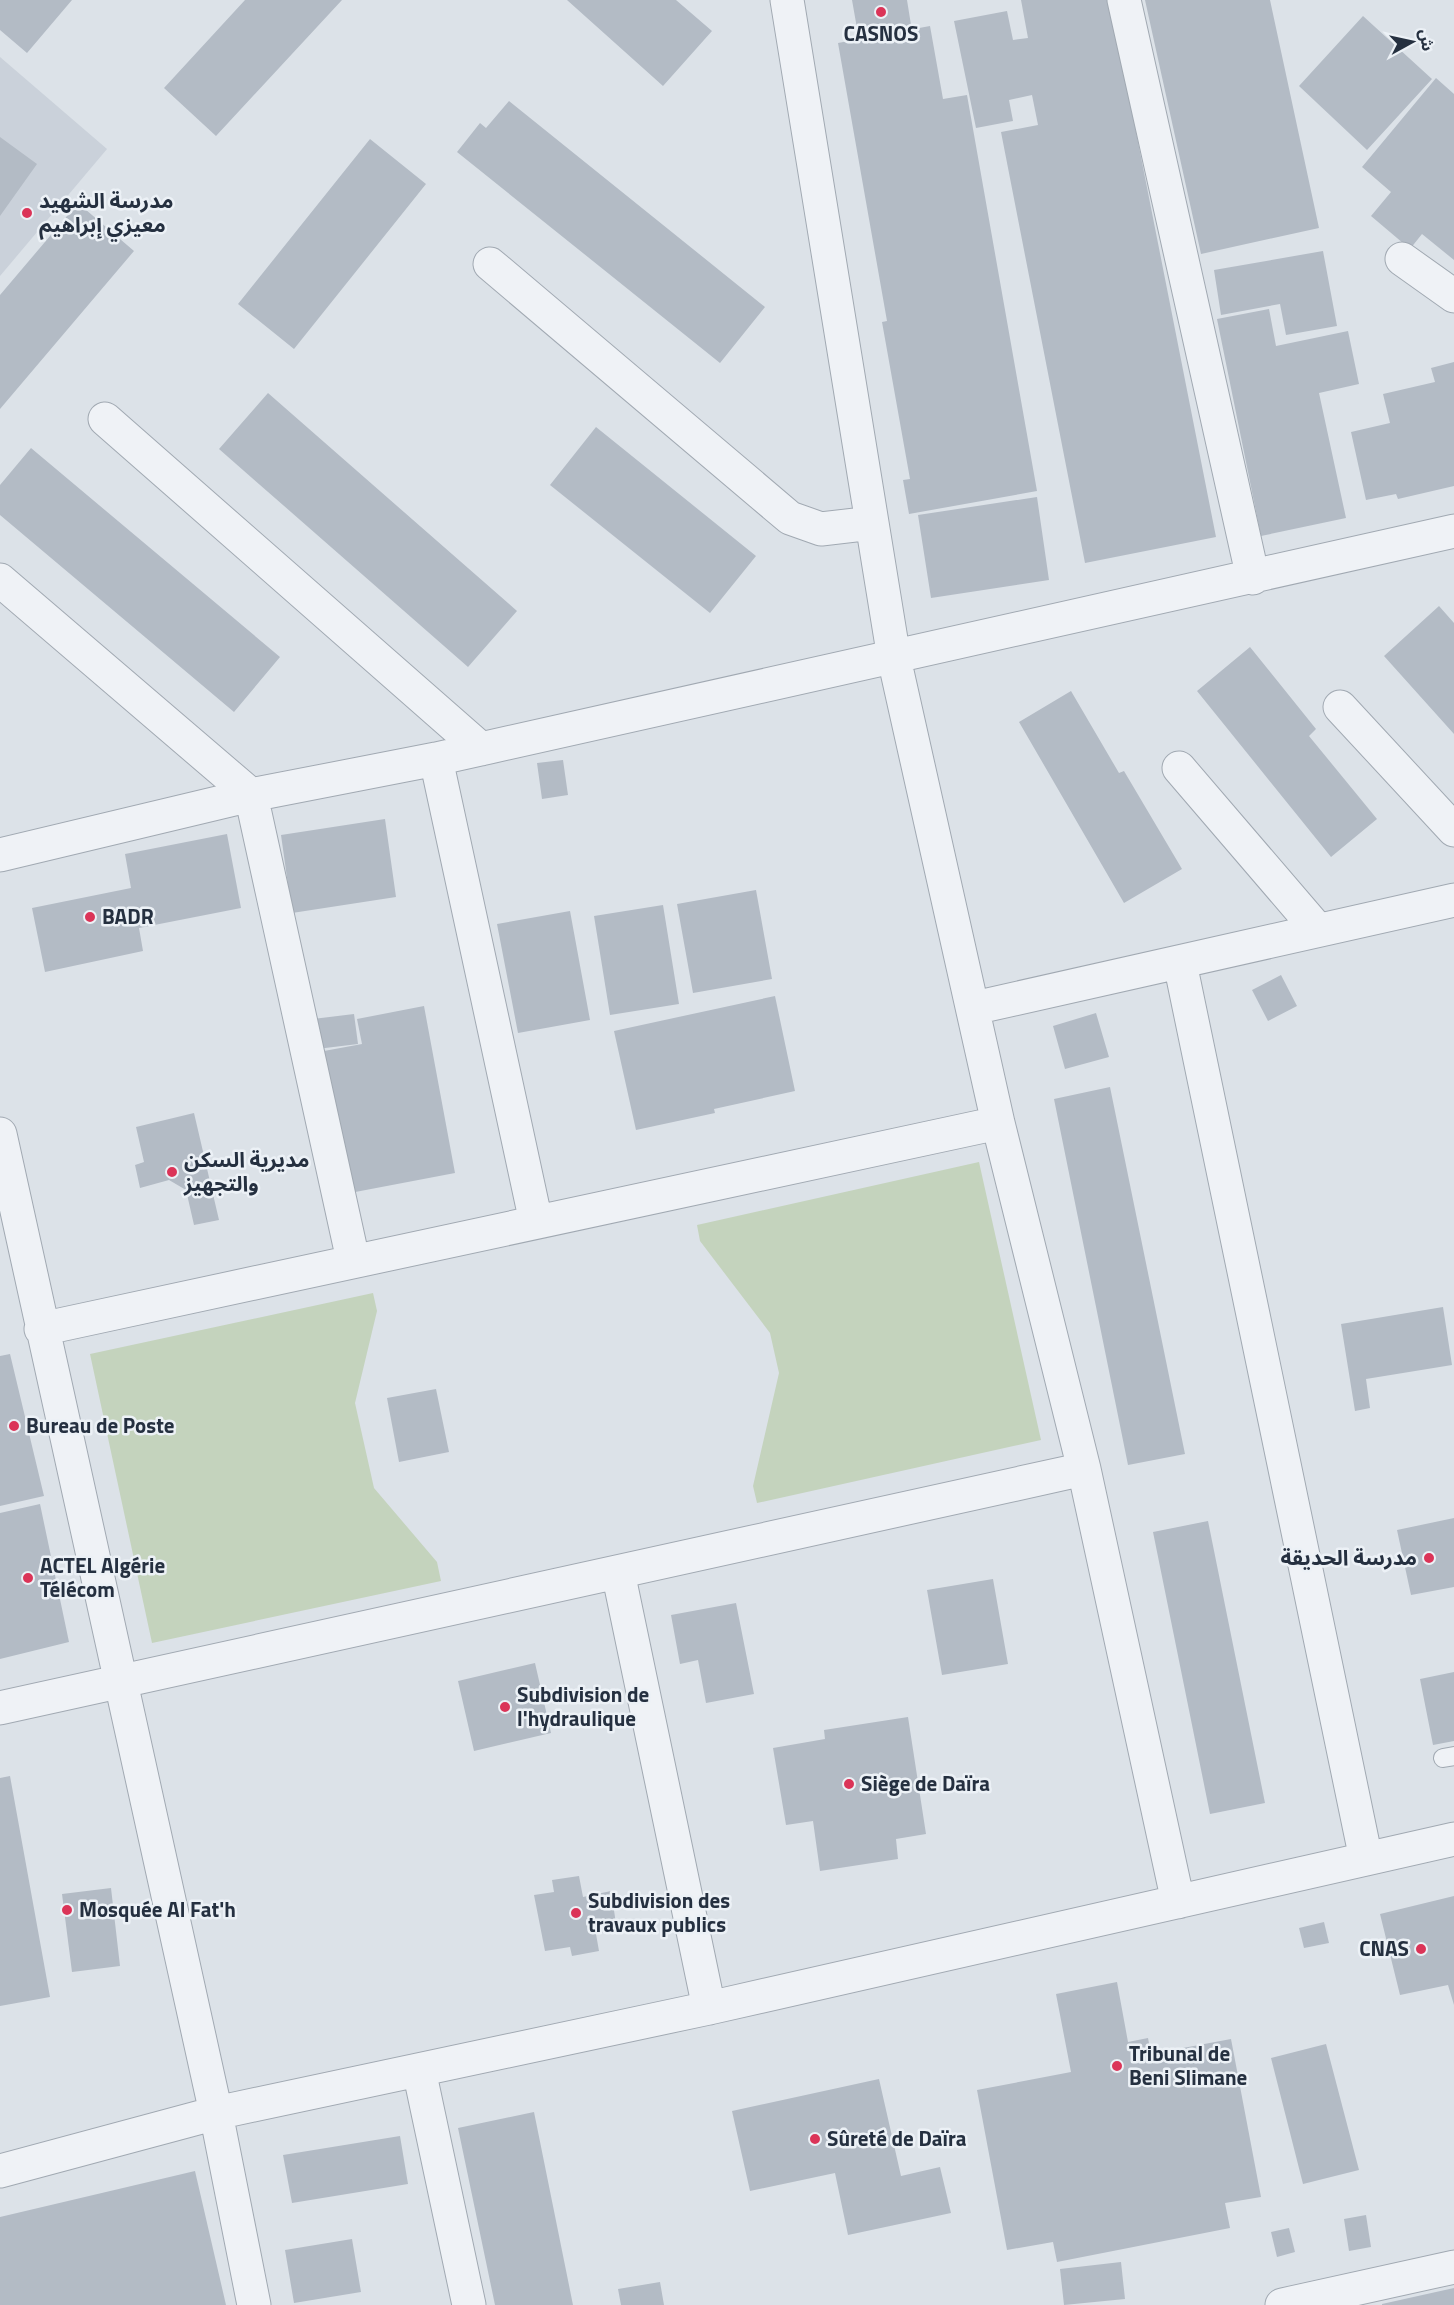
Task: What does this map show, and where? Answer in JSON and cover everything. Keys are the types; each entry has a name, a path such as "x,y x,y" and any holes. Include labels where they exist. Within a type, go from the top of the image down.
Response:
{"street":[{"path":"1124,0 1253,578"},
{"path":"782,7 894,658 998,1123 1084,1469 1178,1902"},
{"path":"1402,259 1454,296"},
{"path":"490,264 790,518 821,529 872,523"},
{"path":"105,419 481,749"},
{"path":"0,855 251,795 436,759 1253,578 1454,531"},
{"path":"0,580 251,795 353,1260"},
{"path":"1340,707 1454,830"},
{"path":"436,759 536,1222"},
{"path":"1179,768 1317,928"},
{"path":"974,1008 1180,963 1317,928 1454,900"},
{"path":"1180,963 1366,1859"},
{"path":"41,1329 998,1123"},
{"path":"0,1134 41,1329 122,1680 216,2113 254,2305"},
{"path":"0,1708 1084,1469"},
{"path":"618,1572 709,2008"},
{"path":"0,2171 216,2113 709,2008 1454,1839"},
{"path":"419,2070 469,2305"},
{"path":"1282,2305 1454,2267"}],"shaded area":[{"name":"مدرسة الشهيد معيزي إبراهيم","path":"0,57 107,149 0,276"}],"green space":[{"path":"979,1162 1041,1440 757,1503 753,1486 779,1373 770,1333 700,1241 697,1225"},
{"path":"373,1293 377,1311 355,1403 374,1488 437,1562 441,1581 152,1643 90,1354"}],"building":[{"path":"0,0 72,0 27,53 0,30"},
{"path":"245,0 342,0 216,136 164,88"},
{"path":"567,0 676,0 712,31 663,86"},
{"name":"CASNOS","path":"852,0 907,0 911,25 858,34"},
{"path":"1021,0 1110,0 1216,537 1085,563 1001,132 1038,125 1032,95 1009,100 1013,121 976,128 954,21 1007,11 1013,40 1028,38"},
{"path":"1145,0 1270,0 1319,228 1201,254"},
{"path":"1363,16 1432,79 1367,150 1299,86"},
{"path":"930,26 943,99 967,95 1037,491 909,514 903,480 910,479 882,322 887,321 838,43"},
{"path":"1436,78 1454,94 1454,260 1422,234 1410,249 1371,216 1391,192 1362,167"},
{"path":"509,101 765,307 720,363 457,152 480,123 486,128"},
{"path":"0,137 37,164 0,216"},
{"path":"370,139 426,184 294,349 238,304"},
{"path":"78,203 134,251 0,409 0,295"},
{"path":"1323,251 1337,326 1286,335 1280,304 1221,315 1214,270"},
{"path":"1269,309 1276,346 1348,331 1359,384 1319,393 1346,518 1261,536 1217,319"},
{"path":"1454,362 1454,486 1398,499 1396,494 1366,500 1351,432 1390,423 1383,394 1435,382 1431,368"},
{"path":"268,393 517,611 468,667 219,449"},
{"path":"596,427 756,556 710,613 550,485"},
{"path":"31,448 280,657 234,712 0,515 0,485"},
{"path":"1037,497 1049,580 931,598 918,515"},
{"path":"1439,606 1454,623 1454,734 1384,656"},
{"path":"1250,647 1316,729 1309,736 1377,819 1331,857 1197,691"},
{"path":"1071,691 1119,773 1124,771 1182,869 1124,903 1019,722"},
{"path":"563,760 568,795 542,799 537,763"},
{"path":"385,819 396,897 292,913 281,835"},
{"path":"227,834 241,908 139,928 143,951 45,972 32,908 131,888 125,854"},
{"path":"756,890 772,979 693,993 677,904"},
{"path":"663,905 679,1004 610,1015 594,916"},
{"path":"570,911 590,1020 518,1033 497,924"},
{"path":"1281,975 1297,1006 1268,1021 1252,990"},
{"path":"775,996 795,1091 714,1109 715,1113 636,1130 614,1031"},
{"path":"424,1006 455,1173 350,1193 324,1051 362,1044 357,1019"},
{"path":"1096,1013 1109,1057 1065,1069 1053,1026"},
{"path":"354,1014 358,1044 317,1049 313,1019"},
{"path":"1110,1087 1185,1454 1128,1465 1054,1099"},
{"name":"مديرية السكن والتجهيز","path":"194,1113 219,1220 194,1225 186,1190 169,1180 140,1188 135,1165 144,1162 136,1127"},
{"path":"1443,1307 1452,1365 1366,1379 1370,1408 1355,1411 1341,1324"},
{"name":"Bureau de Poste","path":"10,1354 44,1496 0,1506 0,1356"},
{"path":"436,1389 449,1452 399,1462 387,1398"},
{"name":"ACTEL Algérie Télécom","path":"40,1504 69,1642 0,1659 0,1513"},
{"name":"مدرسة الحديقة","path":"1454,1518 1454,1587 1411,1595 1397,1530"},
{"path":"1208,1521 1265,1803 1210,1814 1153,1532"},
{"path":"993,1579 1008,1664 942,1675 927,1590"},
{"path":"736,1603 754,1694 706,1703 698,1660 680,1664 671,1615"},
{"name":"Subdivision de l'hydraulique","path":"535,1663 551,1733 474,1751 458,1681"},
{"path":"1454,1672 1454,1741 1433,1745 1420,1679"},
{"name":"Siège de Daïra","path":"908,1717 926,1834 896,1839 898,1859 820,1871 813,1821 786,1825 773,1748 825,1739 824,1730"},
{"path":"10,1776 50,1997 0,2006 0,1778"},
{"name":"Subdivision des travaux publics","path":"579,1876 583,1897 611,1891 617,1930 596,1934 599,1951 572,1956 570,1947 545,1951 534,1895 554,1892 552,1880"},
{"path":"111,1888 120,1966 72,1972 62,1894"},
{"name":"CNAS","path":"1454,1896 1454,2005 1448,1985 1400,1995 1380,1914"},
{"path":"1324,1922 1329,1943 1304,1948 1299,1928"},
{"path":"1117,1982 1128,2042 1148,2038 1151,2054 1231,2039 1261,2197 1225,2203 1230,2228 1057,2262 1053,2242 1007,2250 977,2090 1071,2072 1056,1994"},
{"path":"1326,2044 1359,2170 1303,2184 1271,2058"},
{"name":"Sûreté de Daïra","path":"879,2079 901,2176 940,2167 951,2213 848,2235 835,2173 750,2191 732,2111"},
{"path":"534,2112 573,2305 495,2305 458,2128"},
{"path":"400,2136 408,2184 292,2203 283,2155"},
{"path":"195,2171 226,2305 0,2305 0,2217"},
{"path":"1366,2215 1371,2247 1349,2251 1344,2219"},
{"path":"1289,2228 1295,2252 1277,2257 1271,2232"},
{"path":"352,2239 361,2292 294,2303 285,2250"},
{"path":"1121,2262 1125,2299 1064,2305 1060,2269"},
{"path":"660,2282 664,2305 621,2305 618,2289"},
{"path":"1454,2288 1454,2305 1382,2305 1382,2304"}],"place":[{"name":"CASNOS","path":"881,12"},
{"name":"مدرسة الشهيد معيزي إبراهيم","path":"27,213"},
{"name":"BADR","path":"90,917"},
{"name":"مديرية السكن والتجهيز","path":"172,1172"},
{"name":"Bureau de Poste","path":"14,1426"},
{"name":"مدرسة الحديقة","path":"1429,1558"},
{"name":"ACTEL Algérie Télécom","path":"28,1578"},
{"name":"Subdivision de l'hydraulique","path":"505,1707"},
{"name":"Siège de Daïra","path":"849,1784"},
{"name":"Mosquée Al Fat'h","path":"67,1910"},
{"name":"Subdivision des travaux publics","path":"576,1913"},
{"name":"CNAS","path":"1421,1949"},
{"name":"Tribunal de Beni Slimane","path":"1117,2066"},
{"name":"Sûreté de Daïra","path":"815,2139"}]}
